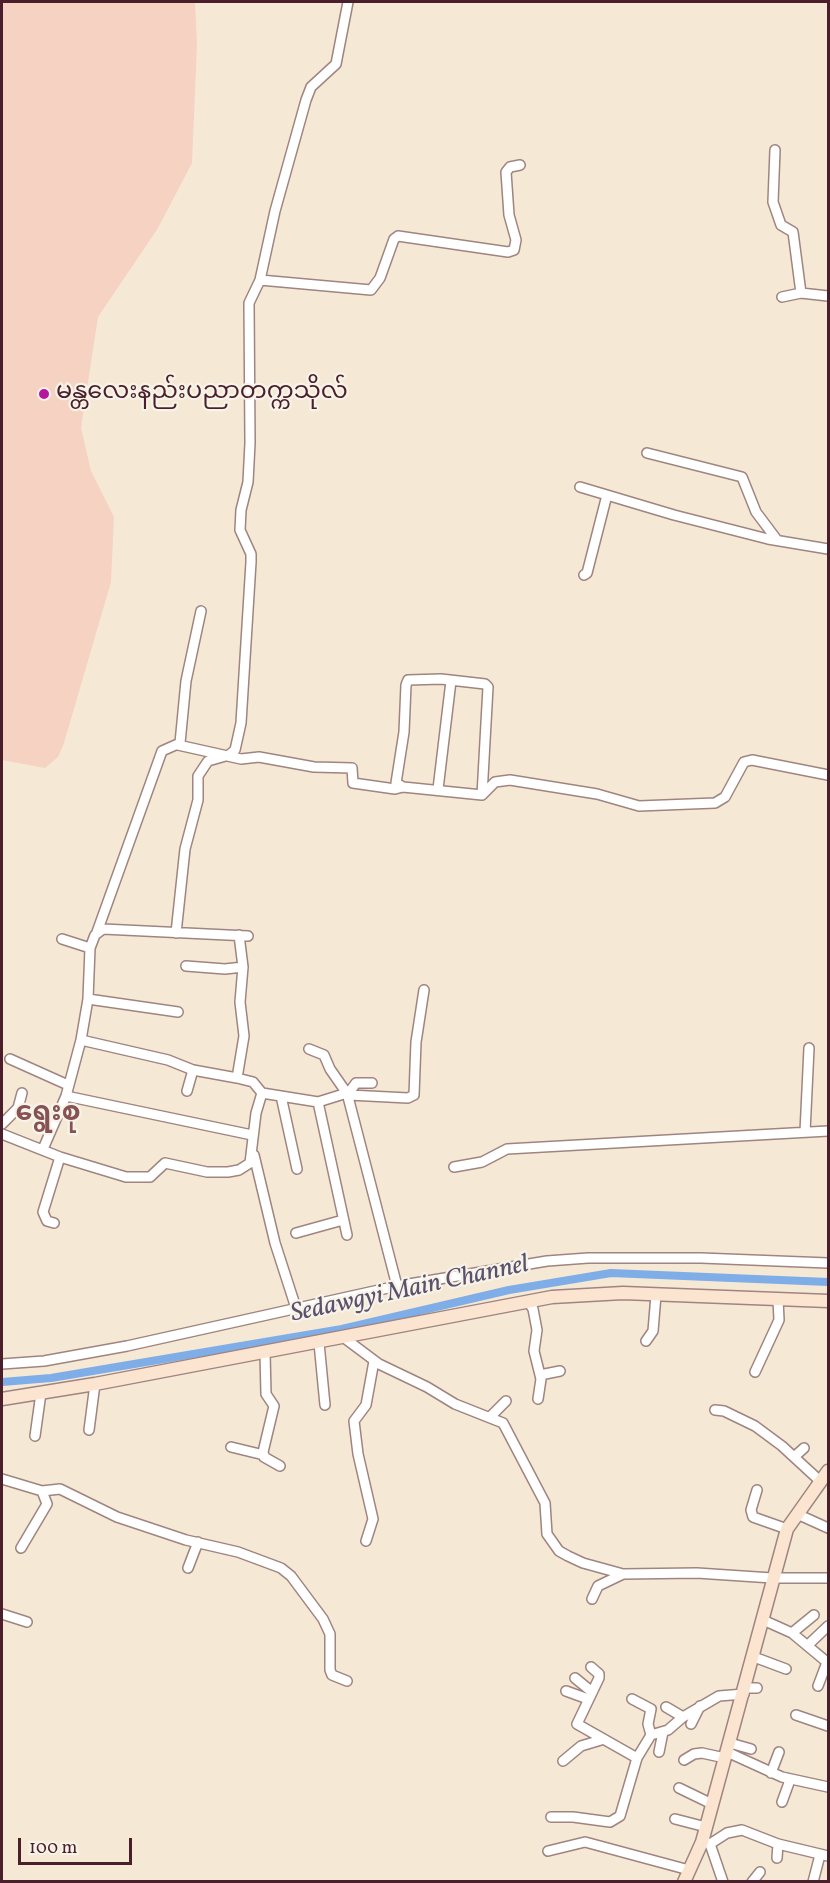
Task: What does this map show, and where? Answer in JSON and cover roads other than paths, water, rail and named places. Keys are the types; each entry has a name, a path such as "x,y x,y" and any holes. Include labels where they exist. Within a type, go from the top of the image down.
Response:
{"street":[{"path":"176,933 185,849 198,800 198,776 208,761 229,755 237,746 241,723 251,554 240,530 241,510 248,482 250,443 249,303 260,280 275,211 306,100 311,87 336,64 348,2"},
{"path":"775,150 772,202 781,225 794,232 801,293"},
{"path":"260,280 370,290 380,278 394,239 398,236 508,252 514,250 516,240 509,215 506,172 510,166 520,165"},
{"path":"782,297 801,293 828,296"},
{"path":"647,453 742,477 756,513 777,540"},
{"path":"579,487 777,540 828,549"},
{"path":"584,575 587,573 608,495"},
{"path":"178,746 184,725 186,681 201,611"},
{"path":"403,787 396,783 404,732 407,682 426,678 485,684 488,687 482,795"},
{"path":"438,789 451,681"},
{"path":"43,1149 66,1096 81,1040 87,999 90,948 162,751 178,746 241,759 249,756 281,759 314,767 352,768 353,783 395,789 403,787 438,789 482,795 498,781 510,780 597,794 639,806 715,803 725,798 744,762 748,760 828,775"},
{"path":"97,932 103,929 244,935 240,1002 244,1036 237,1078"},
{"path":"62,939 90,948"},
{"path":"186,966 225,969 243,967"},
{"path":"81,1040 168,1060 194,1070 253,1082 262,1093 318,1102 348,1094 408,1098 414,1095 416,1042 424,990"},
{"path":"87,999 178,1012"},
{"path":"805,1132 809,1048"},
{"path":"309,1049 324,1055 330,1069 348,1094 397,1286"},
{"path":"10,1059 68,1085"},
{"path":"187,1091 194,1070"},
{"path":"348,1094 356,1083 372,1083"},
{"path":"2,1124 18,1108 22,1092"},
{"path":"262,1093 252,1135 253,1151 275,1243 296,1308"},
{"path":"66,1096 252,1135"},
{"path":"281,1096 297,1169"},
{"path":"318,1102 347,1235"},
{"path":"454,1167 482,1162 507,1149 828,1131"},
{"path":"2,1134 60,1157 138,1178 150,1177 165,1163 216,1173 238,1170 250,1163 253,1151"},
{"path":"54,1223 47,1221 42,1212 60,1157"},
{"path":"296,1233 343,1220"},
{"path":"2,1364 44,1361 127,1346 397,1286 547,1261 588,1258 766,1259 828,1263"},
{"path":"2,1399 319,1343 528,1301 597,1293 828,1300"},
{"path":"646,1341 652,1331 656,1294"},
{"path":"755,1372 779,1320 778,1299"},
{"path":"528,1301 533,1309 537,1330 534,1351 540,1375 538,1399"},
{"path":"344,1337 374,1361 427,1386 455,1404 503,1423 541,1492 545,1503 547,1534 559,1551 583,1563 622,1574 697,1573 772,1578 828,1578"},
{"path":"319,1343 325,1405"},
{"path":"264,1455 274,1406 266,1394 265,1353"},
{"path":"366,1541 373,1519 358,1454 354,1421 366,1406 374,1361"},
{"path":"540,1375 560,1371"},
{"path":"89,1430 95,1384"},
{"path":"35,1436 41,1393"},
{"path":"490,1416 506,1401"},
{"path":"715,1410 724,1411 755,1426 795,1457 820,1481"},
{"path":"231,1448 264,1455 280,1466"},
{"path":"795,1457 804,1449"},
{"path":"723,1881 706,1843 706,1827 727,1751 749,1690 772,1578 787,1529 828,1471"},
{"path":"2,1479 42,1491 60,1489 117,1517 259,1559 291,1576 329,1630 329,1665 332,1675 347,1681"},
{"path":"757,1490 751,1510 753,1517 787,1529"},
{"path":"21,1548 48,1504 42,1491"},
{"path":"797,1514 828,1528"},
{"path":"188,1568 198,1542"},
{"path":"592,1599 598,1586 622,1574"},
{"path":"2,1614 27,1622"},
{"path":"792,1633 814,1616"},
{"path":"763,1620 792,1633 809,1644 828,1663 818,1686"},
{"path":"809,1644 828,1626"},
{"path":"754,1657 786,1669"},
{"path":"591,1667 599,1674 577,1724 601,1740 637,1758"},
{"path":"575,1678 590,1695"},
{"path":"551,1817 573,1817 610,1822 620,1816 637,1758 651,1735 663,1732 700,1706 719,1696 749,1690"},
{"path":"566,1691 590,1695"},
{"path":"633,1699 651,1709 648,1724 651,1735"},
{"path":"691,1724 700,1706"},
{"path":"666,1707 683,1717"},
{"path":"796,1715 828,1726"},
{"path":"659,1752 663,1732"},
{"path":"563,1761 581,1746 601,1740"},
{"path":"684,1761 694,1754 751,1749"},
{"path":"727,1751 790,1780 828,1787"},
{"path":"771,1773 778,1752"},
{"path":"782,1802 790,1780"},
{"path":"814,1798 818,1786"},
{"path":"679,1788 712,1804"},
{"path":"675,1819 706,1827"},
{"path":"548,1851 585,1842 686,1876 706,1843 727,1833 742,1830 778,1844 826,1854 813,1881"},
{"path":"777,1858 778,1844"},
{"path":"752,1881 760,1872"}],"waterway":[{"name":"Sedawgyi Main Channel","path":"2,1382 51,1378 342,1329 509,1290 611,1273 828,1282"}],"place":[{"name":"မန္တလေးနည်းပညာတက္ကသိုလ်","path":"44,394"}],"district":[{"name":"ရွေးစု","path":"48,1115"}]}
